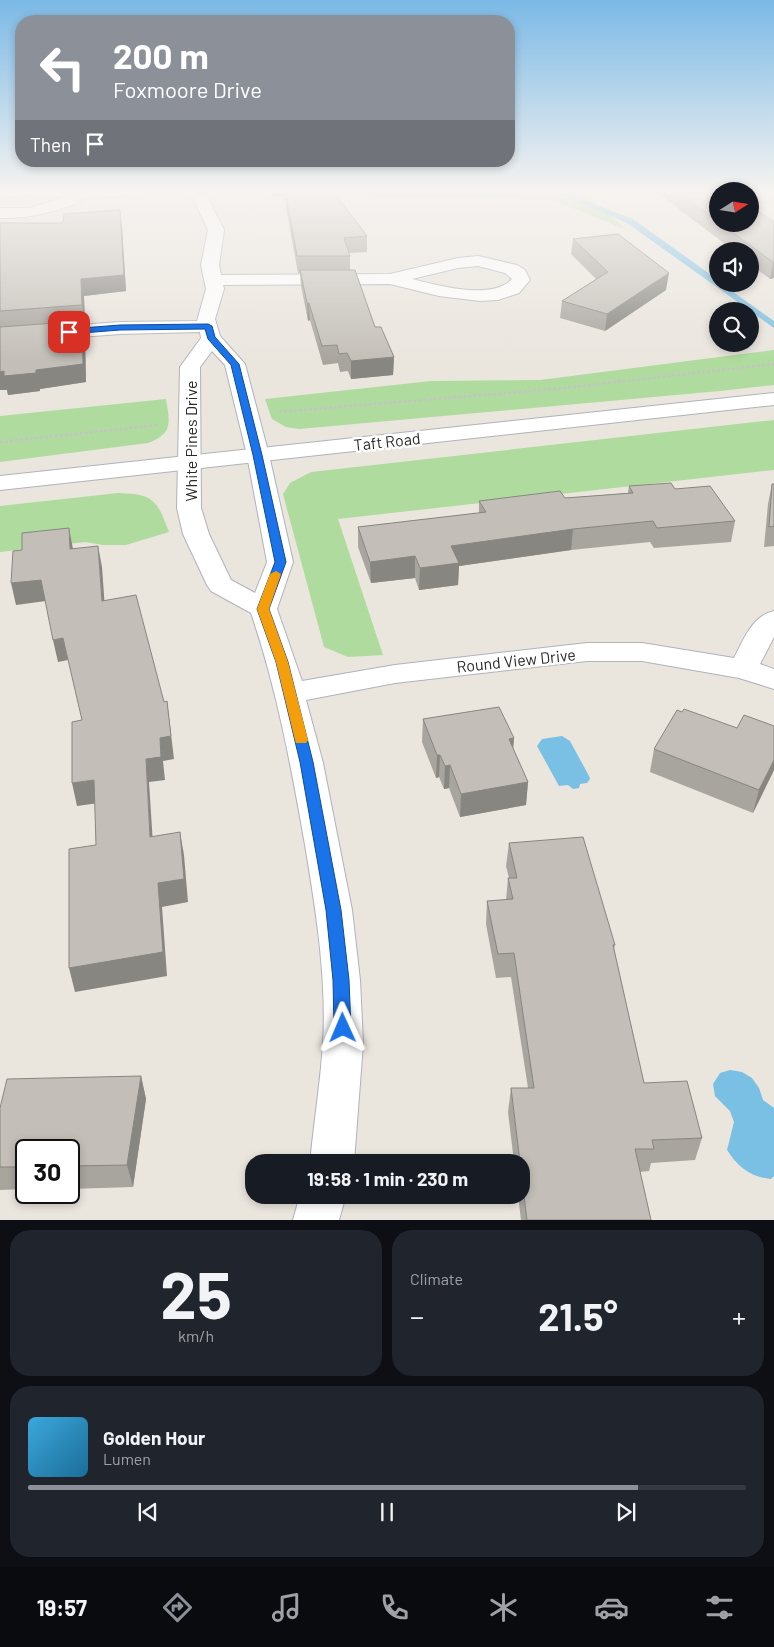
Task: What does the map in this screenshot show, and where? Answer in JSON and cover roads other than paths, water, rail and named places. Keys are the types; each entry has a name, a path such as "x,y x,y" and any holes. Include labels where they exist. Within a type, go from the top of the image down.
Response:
{"street":[{"name":"White Pines Drive","path":"213,247 210,265 215,289 206,319 210,332 190,367 188,421 190,463 189,508 196,534 220,585 263,609"},
{"path":"213,280 390,279 474,296 509,292 517,288 521,280 519,274 511,269 478,261 458,263 390,279"},
{"path":"0,337 120,328 210,332 235,364 258,455 280,562 263,609 282,662 307,762 332,902 341,980 343,1044 333,1154"},
{"name":"Taft Road","path":"0,483 774,399"},
{"path":"743,669 764,628 774,619"},
{"name":"Round View Drive","path":"290,692 395,674 587,652 642,652 743,669 774,679"},
{"path":"316,1220 320,1204"}],"water":[{"path":"562,736 570,741 590,779 587,783 580,784 579,788 573,789 568,785 559,786 537,746 542,739"},
{"path":"730,1070 742,1072 752,1078 759,1088 763,1100 774,1108 774,1176 771,1179 757,1176 745,1170 727,1150 734,1122 730,1111 715,1096 713,1084 720,1073"}],"waterway":[{"path":"666,247 774,325"}]}
